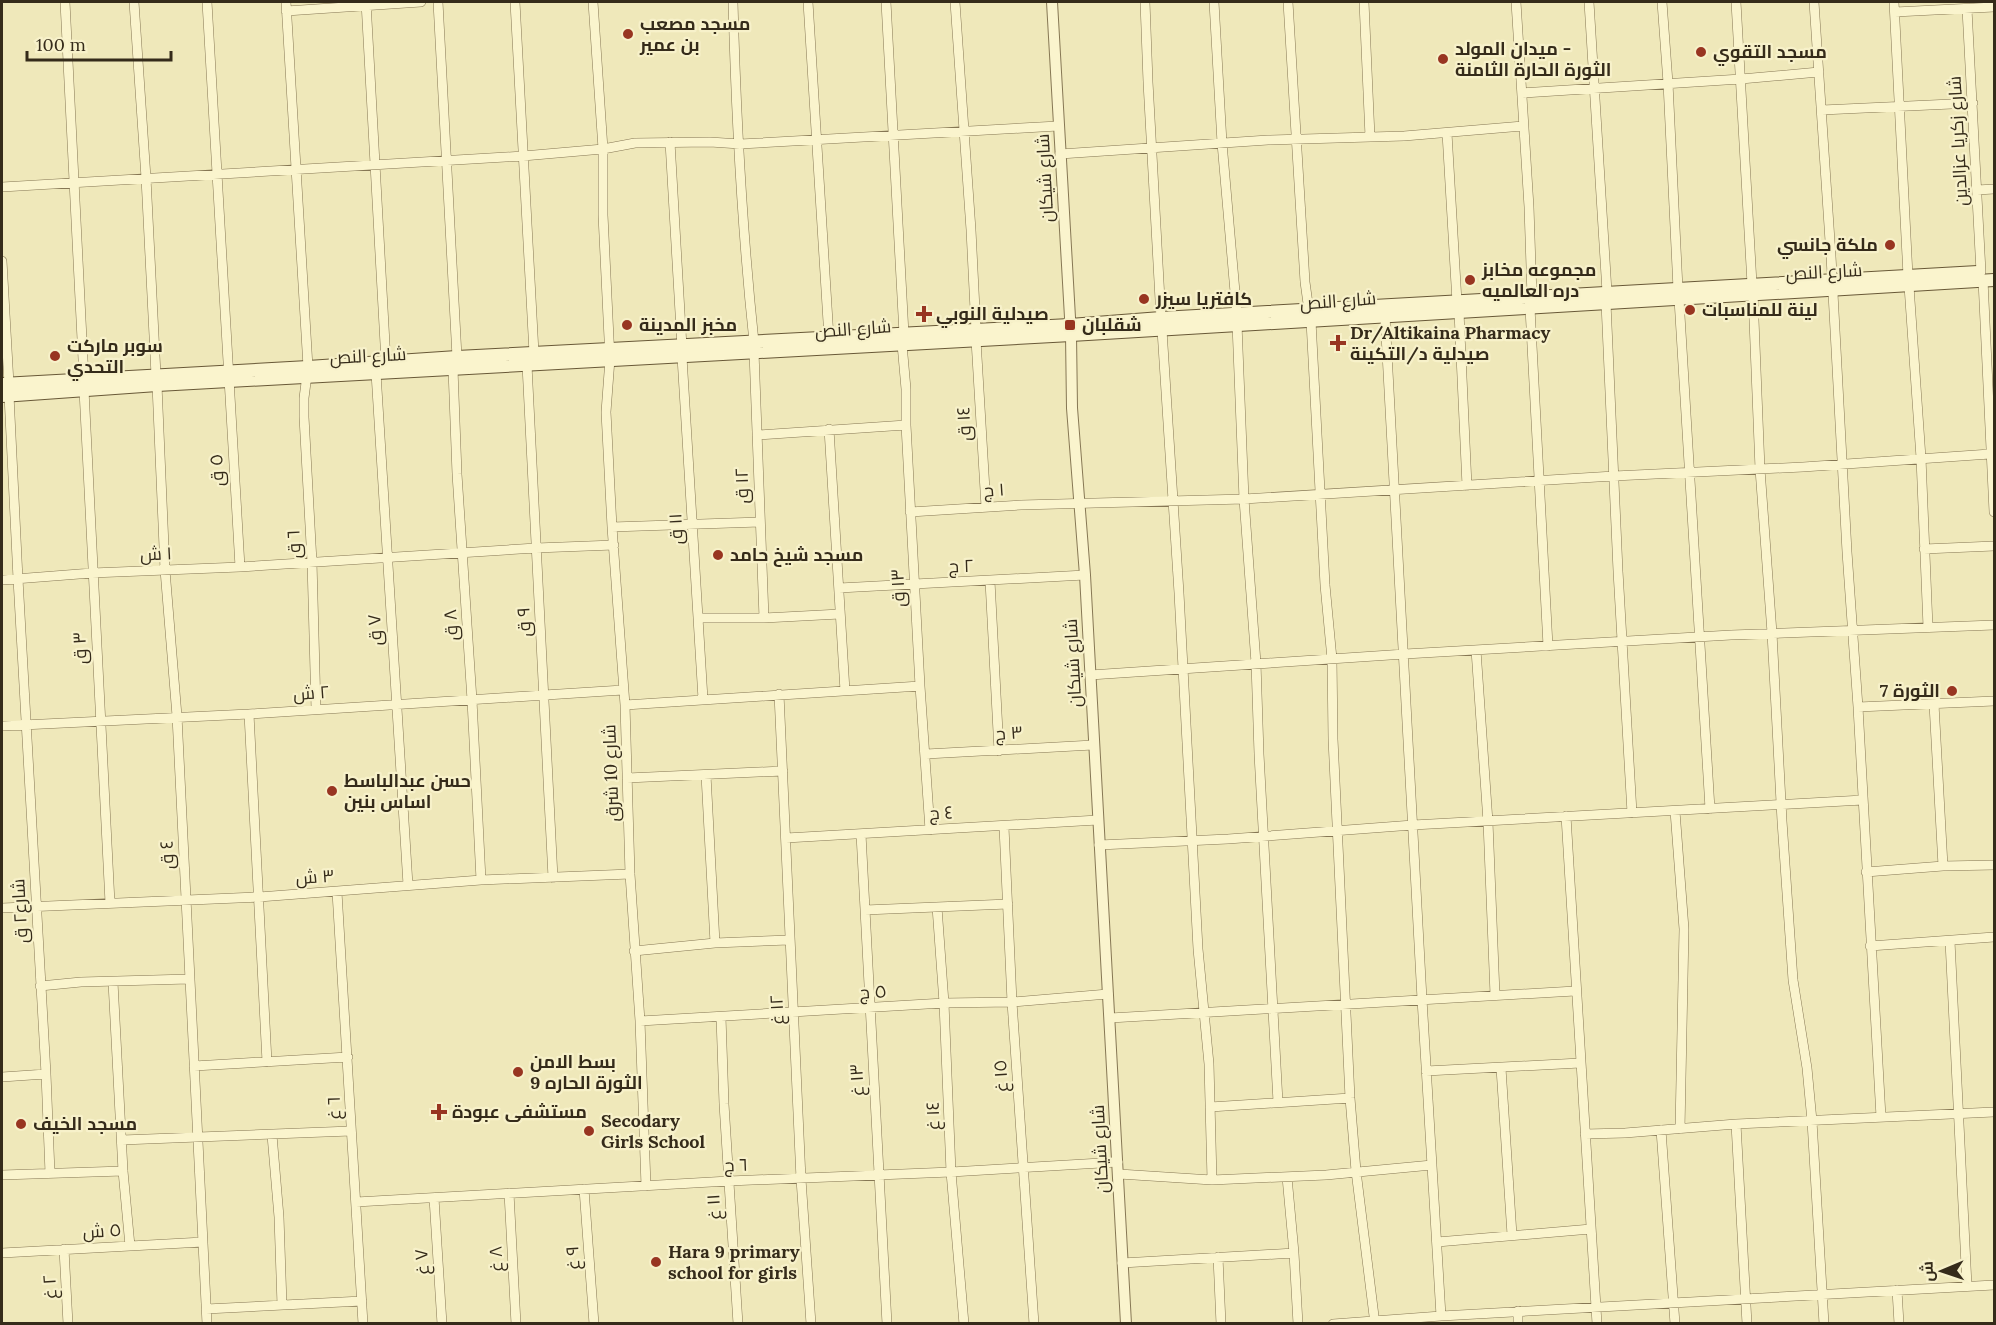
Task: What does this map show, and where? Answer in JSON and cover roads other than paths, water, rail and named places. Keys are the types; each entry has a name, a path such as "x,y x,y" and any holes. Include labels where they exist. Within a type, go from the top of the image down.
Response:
{"main road":[{"name":"شارع النص","path":"5,390 308,372 376,373 534,353 609,355 682,352 1606,297 1986,277 1995,271"},
{"name":"شارع النص","path":"1310,316 1385,316 1458,307"},
{"name":"شارع النص","path":"754,347 829,338 903,339"},
{"name":"شارع النص","path":"308,372 386,362 527,365 609,355"}],"street":[{"name":"٣ ق","path":"65,2 110,903"},
{"name":"٤ ق","path":"134,2 146,178 165,570 177,716 207,1323"},
{"name":"٥ ق","path":"207,2 240,567"},
{"path":"286,6 421,2"},
{"name":"٨ ق","path":"438,2 447,160 457,474 481,880"},
{"path":"515,2 534,353"},
{"name":"شارع 10 شرق","path":"593,2 603,149 603,215 609,355 606,412 625,705 630,874 640,1021 646,1186"},
{"name":"١٢ ق","path":"733,2 748,284 754,347 764,618"},
{"path":"808,2 829,338"},
{"name":"١٣ ق","path":"886,2 910,512 930,830"},
{"name":"١٤ ق","path":"955,2 986,507"},
{"name":"شارع شيكان","path":"1052,2 1070,330 1072,408 1085,575 1126,1323"},
{"path":"1145,2 1161,324 1210,1107 1212,1180"},
{"path":"1214,2 1222,143 1237,319 1244,499 1256,663 1278,1102"},
{"path":"1288,2 1305,282 1310,316 1325,585 1332,659 1337,831 1350,1098 1356,1171 1375,1322"},
{"path":"1364,2 1370,137"},
{"path":"1516,2 1529,207 1531,303 1548,646"},
{"path":"1589,2 1632,813"},
{"path":"1662,2 1710,809"},
{"path":"1736,2 1760,469 1781,804 1793,980 1807,1068 1812,1120 1824,1323"},
{"path":"1814,2 1881,1117"},
{"path":"1894,2 1908,281 1921,458 1928,627"},
{"path":"366,3 386,362"},
{"name":"٦ ق","path":"286,6 308,372 304,417 312,562 316,709"},
{"path":"1895,12 1995,8"},
{"name":"شارع زكريا عزالدين","path":"1967,9 1977,190 1986,277 1991,361 1990,454 1995,512"},
{"path":"1522,93 1819,72"},
{"path":"1822,110 1973,103"},
{"path":"2,187 523,156 603,149 635,143 670,141 740,144 817,141 964,130 1058,126"},
{"path":"1060,154 1222,143 1404,136 1523,126"},
{"path":"1447,133 1467,486"},
{"name":"١١ ق","path":"670,141 703,699"},
{"path":"1977,190 1995,189"},
{"name":"شارع٢ ق","path":"2,261 5,390 18,579 50,1173"},
{"path":"1385,316 1441,1316"},
{"name":"٩ ق","path":"527,365 553,878"},
{"name":"٧ ق","path":"376,373 408,885"},
{"path":"757,435 906,425"},
{"path":"829,429 844,691"},
{"name":"١ ج","path":"910,512 986,507 1244,499 1990,454"},
{"path":"612,527 760,522"},
{"name":"١ ش","path":"2,580 92,573 240,567 614,545"},
{"path":"1924,549 1995,546"},
{"name":"٢ ج","path":"839,588 1085,575"},
{"path":"990,581 999,751"},
{"path":"698,618 764,618 840,614"},
{"path":"1090,675 1699,637 1995,625"},
{"path":"1476,650 1488,822 1495,995"},
{"path":"625,705 920,686"},
{"name":"٢ ش","path":"2,726 249,714 623,690"},
{"name":"١٢ غ","path":"779,694 801,1179 811,1323"},
{"path":"1858,707 1995,701"},
{"path":"1934,704 1943,866"},
{"path":"249,714 267,1062"},
{"name":"٣ ج","path":"926,754 1094,744"},
{"path":"627,778 783,771"},
{"path":"706,775 714,943"},
{"path":"1099,845 1863,800"},
{"path":"1675,811 1684,929 1680,1129"},
{"path":"1566,816 1597,1323"},
{"name":"٤ ج","path":"786,838 1098,820"},
{"name":"١٥ غ","path":"1004,827 1012,1002 1034,1323"},
{"name":"١٣ غ","path":"861,834 887,1323"},
{"path":"1866,872 1943,866 1995,866"},
{"name":"٣ ش","path":"2,908 259,897 481,880 630,874"},
{"name":"٦ غ","path":"337,892 363,1323"},
{"path":"865,910 1008,904"},
{"name":"١٤ غ","path":"937,907 944,1003 951,1172 964,1323"},
{"path":"1870,946 1995,938"},
{"path":"634,951 714,943 789,940"},
{"path":"1950,941 1967,1286"},
{"path":"40,986 189,979"},
{"path":"113,982 123,1171 130,1246"},
{"path":"1110,1018 1575,991"},
{"name":"٥ ج","path":"640,1021 944,1003 1012,1002 1108,994"},
{"name":"١١ غ","path":"721,1017 738,1323"},
{"path":"194,1066 348,1057"},
{"path":"1426,1071 1580,1064"},
{"path":"1501,1068 1512,1235"},
{"path":"2,1077 46,1074"},
{"path":"1210,1107 1350,1098"},
{"path":"1585,1134 1736,1124 1995,1112"},
{"path":"1736,1124 1747,1323"},
{"path":"1661,1130 1675,1323"},
{"path":"122,1140 351,1131"},
{"path":"272,1135 282,1305"},
{"name":"٦ ج","path":"356,1202 1118,1162"},
{"path":"1119,1174 1212,1180 1326,1175 1432,1165"},
{"path":"2,1175 123,1171"},
{"path":"1287,1177 1298,1323"},
{"name":"٩ غ","path":"584,1189 594,1323"},
{"name":"٨ غ","path":"509,1193 516,1323"},
{"name":"٧ غ","path":"434,1198 442,1323"},
{"path":"1437,1242 1591,1229"},
{"name":"٥ ش","path":"2,1253 203,1242"},
{"name":"٢ غ","path":"64,1249 68,1323"},
{"path":"1122,1263 1294,1252"},
{"path":"1218,1257 1221,1323"},
{"path":"1334,1323 1995,1285"},
{"path":"1897,1290 1899,1323"},
{"path":"206,1309 362,1301"},
{"path":"1518,1311 1518,1323"}],"place":[{"name":"مسجد مصعب بن عمير","path":"628,34"},
{"name":"مسجد التقوي","path":"1701,52"},
{"name":"ميدان المولد - الثورة الحارة الثامنة","path":"1443,59"},
{"name":"ملكة جانسي","path":"1890,245"},
{"name":"مجموعه مخابز دره العالميه","path":"1470,280"},
{"name":"كافتريا سيزر","path":"1144,299"},
{"name":"لينة للمناسبات","path":"1690,310"},
{"name":"صيدلية النوبي","path":"924,314"},
{"name":"مخبز المدينة","path":"627,325"},
{"name":"شقلبان","path":"1070,325"},
{"name":"Dr/Altikaina Pharmacy صيدلية د/التكينة","path":"1338,343"},
{"name":"سوبر ماركت التحدي","path":"55,356"},
{"name":"مسجد شيخ حامد","path":"718,555"},
{"name":"الثورة 7","path":"1952,691"},
{"name":"حسن عبدالباسط اساس بنين","path":"332,791"},
{"name":"بسط الامن الثورة الحاره 9","path":"518,1072"},
{"name":"مستشفى عبودة","path":"439,1112"},
{"name":"مسجد الخيف","path":"21,1124"},
{"name":"Secodary Girls School","path":"589,1131"},
{"name":"Hara 9 primary school for girls","path":"656,1262"}]}
